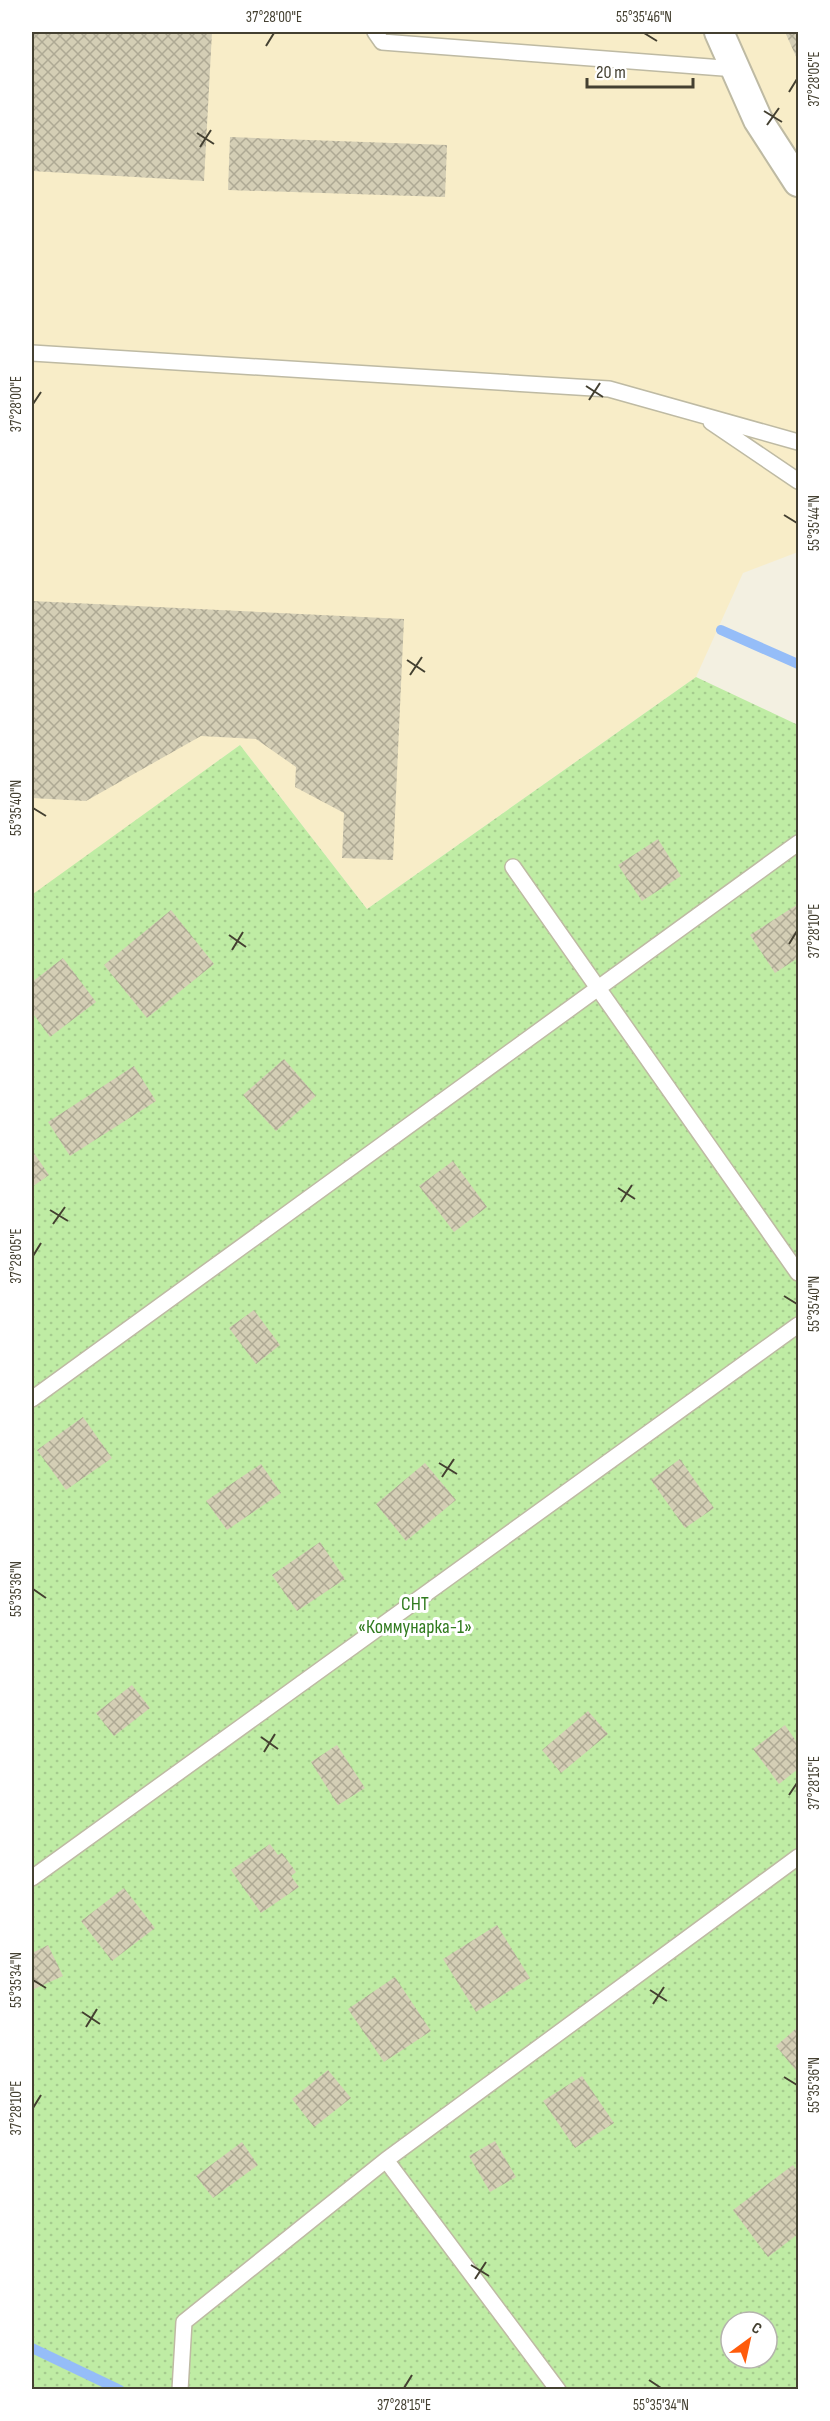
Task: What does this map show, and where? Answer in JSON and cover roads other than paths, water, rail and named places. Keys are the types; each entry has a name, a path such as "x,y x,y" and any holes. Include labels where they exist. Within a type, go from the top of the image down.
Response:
{"street":[{"path":"719,32 758,120 798,182"}],"lane":[{"path":"375,32 382,42 736,69"},
{"path":"32,353 609,389 798,442"},
{"path":"699,414 798,481"},
{"path":"32,1399 798,843"},
{"path":"513,867 798,1273"},
{"path":"32,1878 798,1325"},
{"path":"180,2390 184,2322 386,2160 798,1857"},
{"path":"386,2160 558,2390"}],"waterway":[{"path":"721,630 798,664"},
{"path":"32,2348 120,2390"}],"park label":[{"name":"СНТ «Коммунарка-1»","path":"415,1616"}]}
